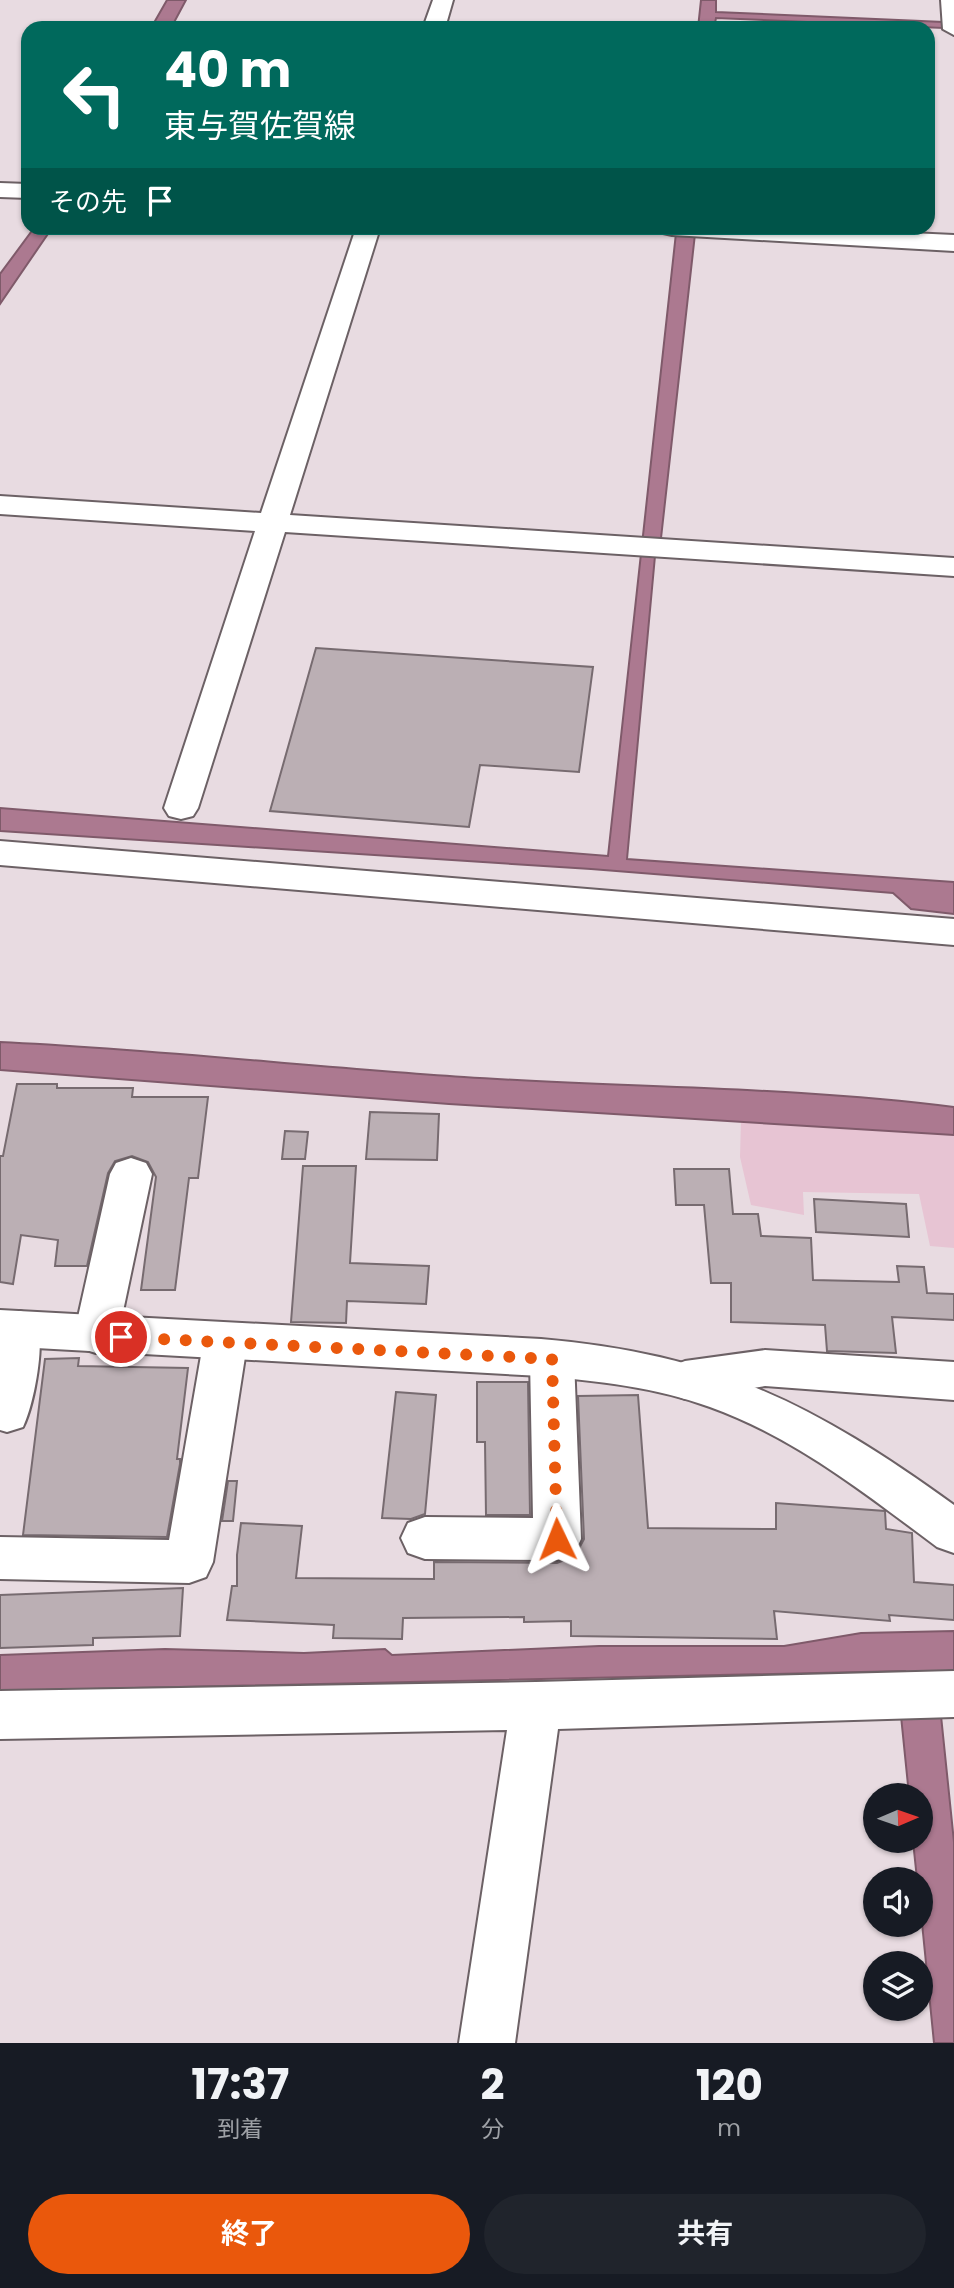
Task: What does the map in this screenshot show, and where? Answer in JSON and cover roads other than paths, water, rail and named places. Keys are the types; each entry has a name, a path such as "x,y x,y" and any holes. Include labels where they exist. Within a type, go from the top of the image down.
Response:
{"street":[{"path":"436,21 443,0"},
{"path":"951,0 954,29"},
{"path":"0,190 21,191"},
{"path":"181,808 366,235"},
{"path":"808,235 954,243"},
{"path":"0,505 954,567"},
{"path":"0,853 954,932"},
{"path":"96,1335 131,1174"},
{"path":"7,1413 10,1329 552,1359 618,1367 685,1380 773,1413 840,1449 954,1532"},
{"path":"0,1558 189,1562 225,1343"},
{"path":"425,1538 557,1539 552,1359"},
{"path":"685,1380 765,1368 954,1381"},
{"path":"0,1716 536,1706 954,1694"},
{"path":"488,2043 536,1706"}]}
